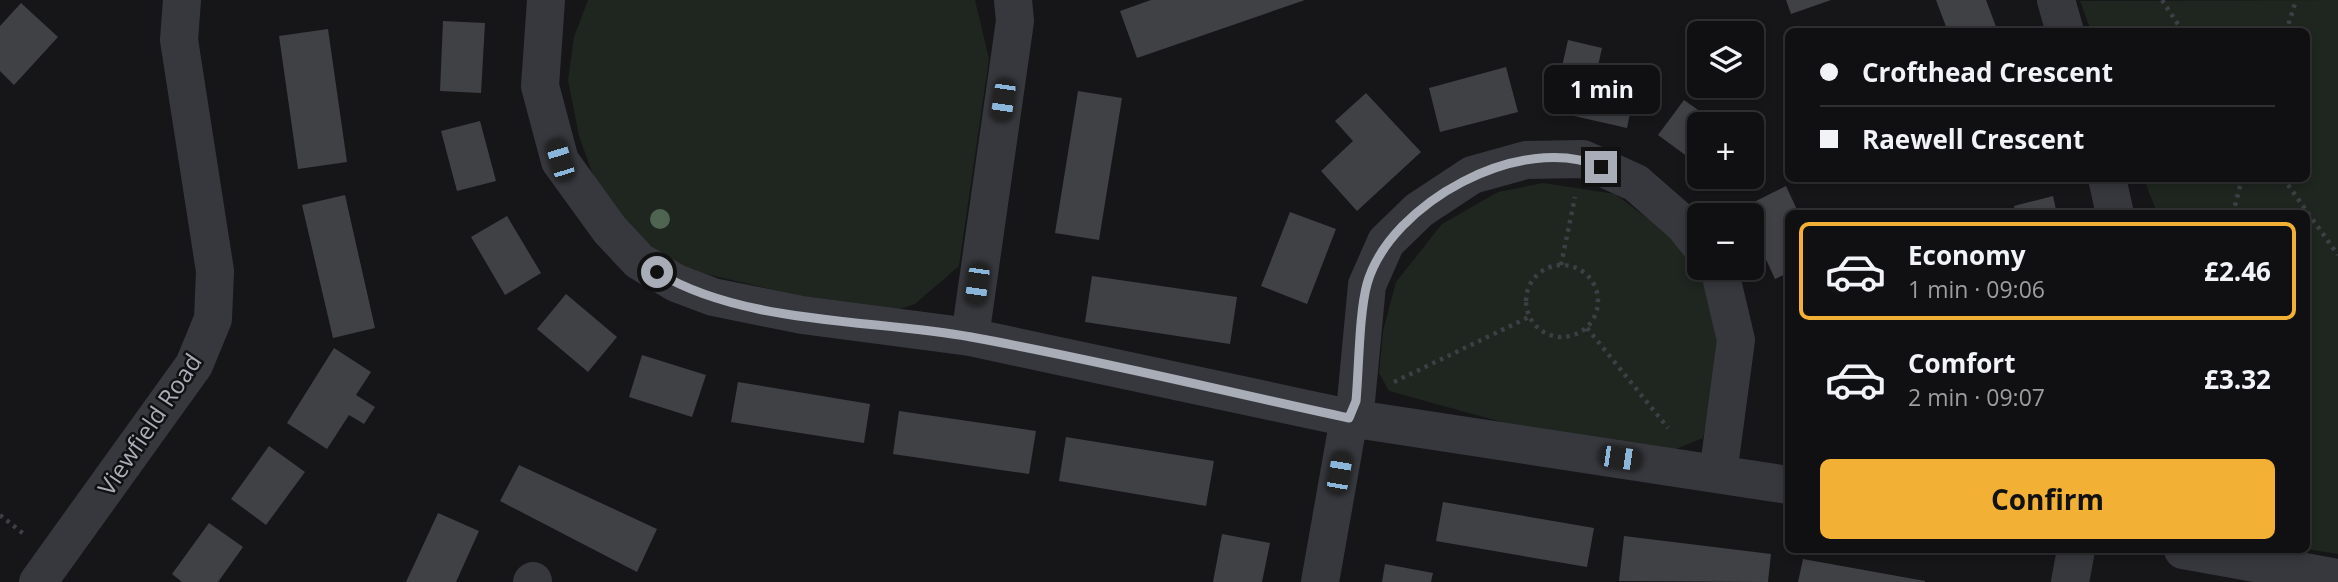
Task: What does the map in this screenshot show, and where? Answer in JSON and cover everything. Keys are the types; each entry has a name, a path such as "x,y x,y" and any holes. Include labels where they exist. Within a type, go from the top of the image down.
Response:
{"street":[{"name":"Viewfield Road","path":"38,582 194,365 213,319 215,271 179,40 182,0"},
{"path":"546,0 540,86 560,160 593,209 639,261 676,283 713,297 802,315 970,337 1352,409 1785,484"},
{"path":"970,337 1015,21 1013,0"},
{"path":"2056,0 2064,28"},
{"path":"1320,582 1352,409 1367,285 1386,242 1419,210 1472,175 1526,160 1583,159 1636,183 1687,229"},
{"path":"2108,182 2114,210"},
{"path":"1710,472 1736,340 1721,280"},
{"path":"2070,582 2075,553"},
{"path":"2200,553 2338,578"}],"path":[{"path":"2162,0 2180,28"},
{"path":"2287,28 2296,0"},
{"path":"1561,265 1583,159"},
{"path":"2234,210 2241,182"},
{"path":"2286,182 2306,210"},
{"path":"2310,216 2338,255"},
{"path":"1561,265 1578,269 1594,284 1598,296 1597,313 1587,328 1577,334 1558,338 1546,335 1529,317 1525,302 1529,285 1544,269 1561,265"},
{"path":"1352,409 1529,317"},
{"path":"1587,328 1710,472"}],"shaded area":[{"path":"588,0 975,0 989,59 959,266 915,304 882,315 684,269 633,233 593,175 579,136 568,80 574,37"},
{"path":"2338,0 2338,554 2310,549 2310,210 2156,210 2145,182 2310,182 2310,28 2090,28 2080,1"},
{"path":"1543,183 1615,194 1667,233 1687,255 1687,280 1703,280 1719,336 1715,388 1703,438 1673,450 1505,423 1389,391 1379,373 1383,331 1396,282 1442,224 1498,192"}],"building":[{"path":"1151,0 1305,0 1137,58 1120,11"},
{"path":"1786,0 1831,0 1791,14"},
{"path":"1936,0 1986,0 1996,28 1946,28"},
{"path":"21,3 58,37 14,85 0,71 0,26"},
{"path":"443,21 485,23 481,93 440,91"},
{"path":"328,29 347,162 298,169 279,36"},
{"path":"1568,40 1602,48 1598,66 1638,75 1627,128 1552,111"},
{"path":"1506,67 1518,112 1440,132 1429,88"},
{"path":"1078,91 1122,98 1099,240 1055,233"},
{"path":"1366,93 1421,152 1357,211 1321,171 1353,141 1335,121"},
{"path":"1684,100 1701,112 1687,112 1687,156 1658,135"},
{"path":"480,121 496,181 457,191 441,131"},
{"path":"1786,186 1797,210 1785,210 1785,274 1775,279 1764,255 1764,203 1752,203"},
{"path":"345,195 375,328 333,338 302,205"},
{"path":"2053,196 2056,210 2015,210 2014,206"},
{"path":"1290,212 1336,229 1307,304 1261,286"},
{"path":"507,216 541,273 505,295 471,237"},
{"path":"1092,276 1237,297 1230,344 1085,322"},
{"path":"566,294 617,337 588,372 537,329"},
{"path":"334,348 371,372 356,395 375,407 364,424 349,415 327,449 287,423"},
{"path":"642,355 706,375 692,417 629,397"},
{"path":"738,382 870,404 864,443 731,422"},
{"path":"899,411 1036,431 1029,474 893,454"},
{"path":"1066,437 1214,461 1206,506 1059,481"},
{"path":"269,446 305,472 266,525 231,499"},
{"path":"519,465 657,529 637,572 500,501"},
{"path":"1443,502 1594,528 1587,567 1436,541"},
{"path":"438,513 479,531 456,582 406,582"},
{"path":"209,523 243,547 218,582 182,582 172,574"},
{"path":"1222,534 1270,543 1262,582 1213,582"},
{"path":"1624,536 1771,554 1768,582 1619,581"},
{"path":"1803,559 1925,581 1925,582 1798,582"},
{"path":"1385,564 1433,573 1431,582 1382,582"}],"route":[{"path":"657,272 676,283 713,297 802,315 970,337 1349,418 1356,401 1367,285 1386,242 1419,210 1472,175 1526,160 1583,159 1601,167"}]}
